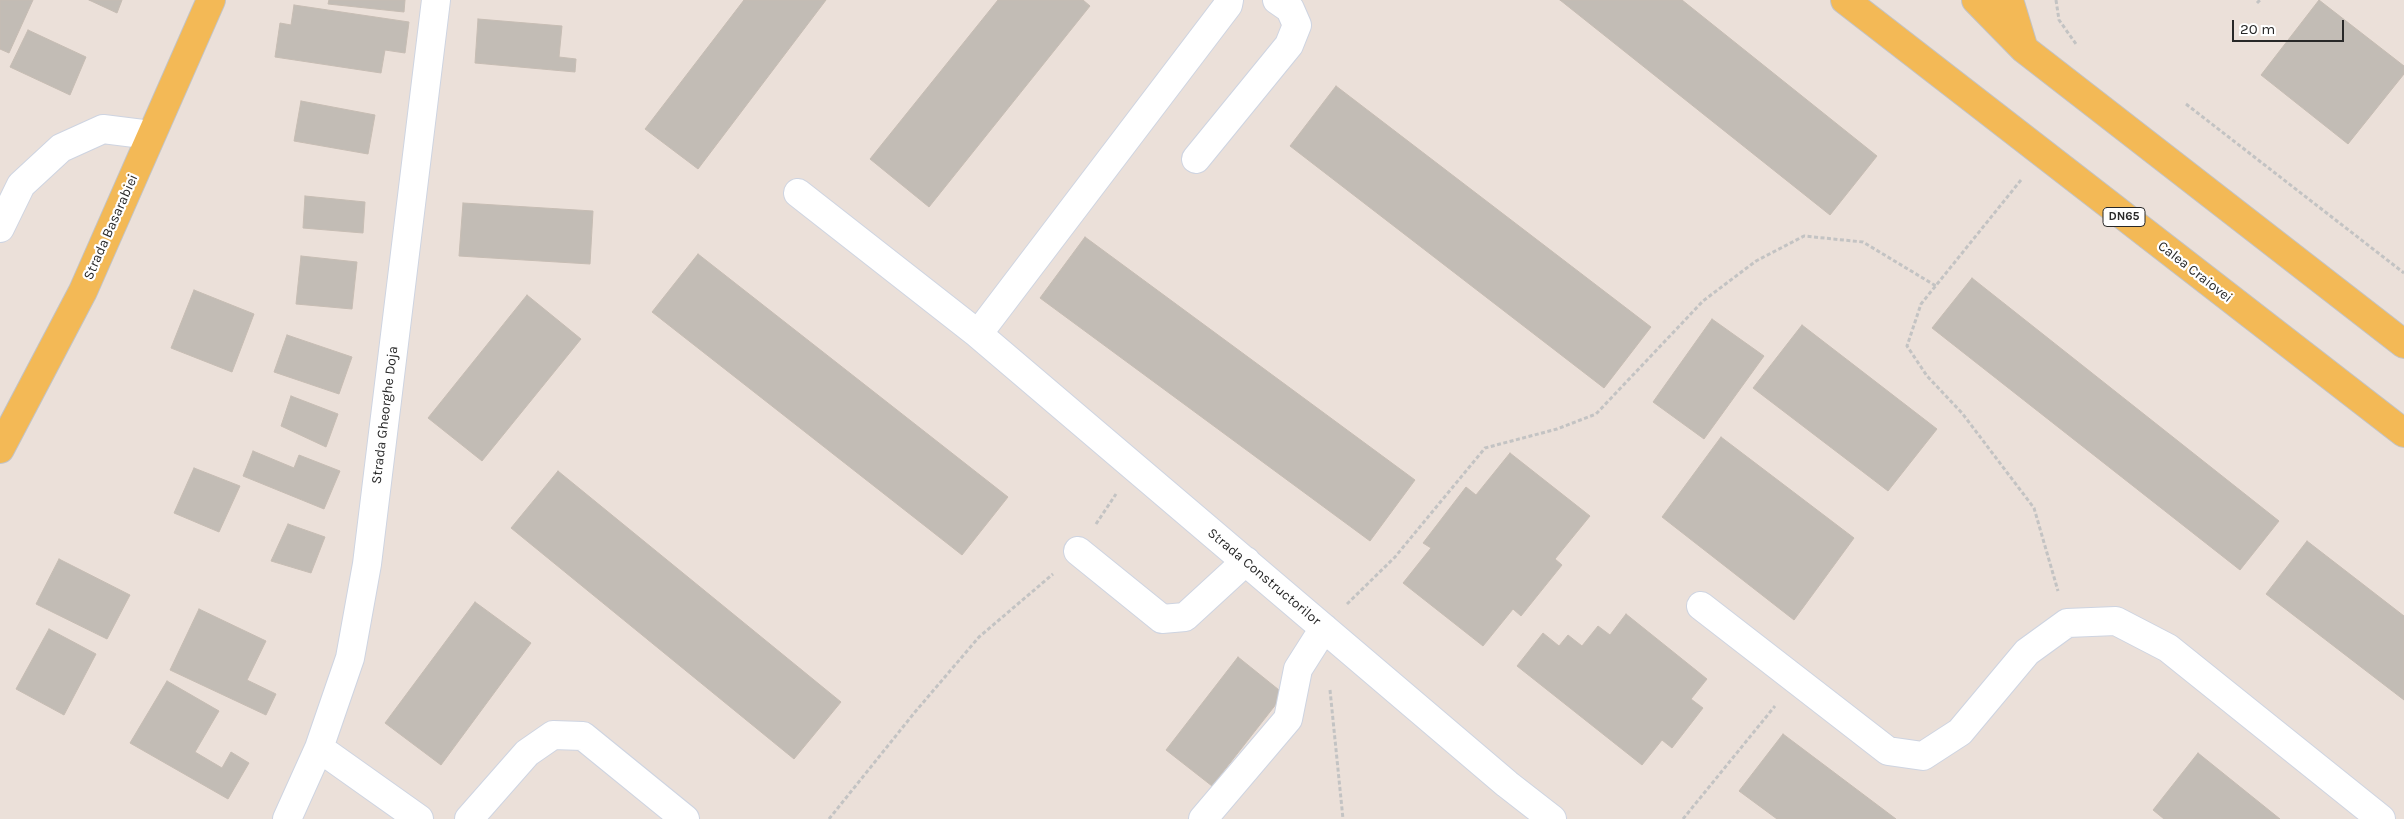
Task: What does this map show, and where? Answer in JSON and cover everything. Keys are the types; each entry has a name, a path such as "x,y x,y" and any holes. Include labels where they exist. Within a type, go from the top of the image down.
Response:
{"main road":[{"name":"Strada Basarabiei","path":"0,449 83,291 211,0"},
{"name":"Calea Craiovei","path":"1844,0 2404,433"},
{"path":"1976,0 2024,50 2404,344"},
{"path":"2009,0 2024,50"}],"street":[{"name":"Strada Gheorghe Doja","path":"287,819 320,748 350,658 367,564 436,0"},
{"path":"978,334 1228,5 1229,0"},
{"path":"1196,160 1289,45 1297,25 1290,9 1277,0"},
{"path":"0,228 21,184 61,148 103,128 151,135"},
{"name":"Strada Constructorilor","path":"798,193 978,334 1507,784 1552,819"},
{"path":"1078,551 1162,619 1185,617 1246,561"},
{"path":"1701,606 1888,751 1923,756 1960,732 2027,652 2066,623 2116,621 2168,648 2381,819"},
{"path":"1202,819 1288,719 1298,669 1324,628"},
{"path":"469,819 527,753 553,735 582,736 685,819"},
{"path":"320,748 419,819"}],"path":[{"path":"2186,104 2404,272"},
{"path":"2021,180 1921,304 1906,346 1927,376 1962,413 2034,508 2066,623"},
{"path":"1324,628 1395,557 1485,448 1558,429 1596,414 1703,301 1756,261 1804,236 1863,242 1936,286"},
{"path":"829,819 915,712 979,637 1078,551 1134,466"},
{"path":"1683,819 1796,680"},
{"path":"1329,685 1343,819"}],"building":[{"path":"0,0 33,0 9,53 0,49"},
{"path":"89,0 122,0 117,13"},
{"path":"329,0 405,0 404,12 328,4"},
{"path":"744,0 826,0 698,169 645,129"},
{"path":"998,0 1083,0 1090,6 929,207 870,159"},
{"path":"1560,0 1682,0 1877,156 1830,215"},
{"path":"2319,0 2404,66 2404,74 2348,144 2261,75"},
{"path":"294,5 409,22 405,53 385,50 381,73 275,57 280,23 291,25"},
{"path":"478,19 562,26 559,57 576,59 575,72 475,63"},
{"path":"28,30 86,57 70,95 10,67"},
{"path":"1336,86 1651,327 1604,388 1290,146"},
{"path":"301,101 375,115 368,154 294,141"},
{"path":"305,196 365,202 363,233 303,228"},
{"path":"463,203 593,211 590,264 459,256"},
{"path":"1085,237 1415,480 1370,541 1040,298"},
{"path":"698,254 1008,497 962,555 652,312"},
{"path":"301,256 357,262 352,309 296,304"},
{"path":"1972,278 2279,521 2240,570 1932,328"},
{"path":"194,290 254,314 232,372 171,348"},
{"path":"527,295 581,339 482,461 428,418"},
{"path":"1712,319 1764,356 1704,439 1653,402"},
{"path":"1802,325 1937,429 1888,491 1753,388"},
{"path":"287,335 352,357 339,394 274,372"},
{"path":"291,396 338,414 326,447 281,426"},
{"path":"1721,437 1854,538 1794,620 1662,517"},
{"path":"253,451 294,468 299,455 340,471 324,509 243,476"},
{"path":"1510,453 1590,516 1555,559 1562,565 1521,616 1513,609 1483,646 1403,583 1431,548 1423,543 1466,487 1476,495"},
{"path":"194,468 240,486 219,532 174,513"},
{"path":"558,471 841,702 794,759 511,528"},
{"path":"288,524 325,537 311,573 271,561"},
{"path":"2307,541 2404,616 2404,700 2266,594"},
{"path":"59,559 130,595 107,639 36,604"},
{"path":"475,602 531,643 441,765 385,723"},
{"path":"199,609 266,641 247,680 276,694 266,715 170,670"},
{"path":"1626,614 1707,679 1691,699 1703,708 1672,748 1662,740 1642,765 1517,666 1543,633 1559,646 1568,635 1582,646 1598,626 1610,635"},
{"path":"49,629 96,654 64,715 16,689"},
{"path":"1238,657 1284,694 1212,786 1166,750"},
{"path":"167,681 219,711 195,752 222,768 231,752 249,763 228,799 130,743"},
{"path":"1783,734 1896,819 1777,819 1739,791"},
{"path":"2198,753 2280,819 2164,819 2153,810"}]}
